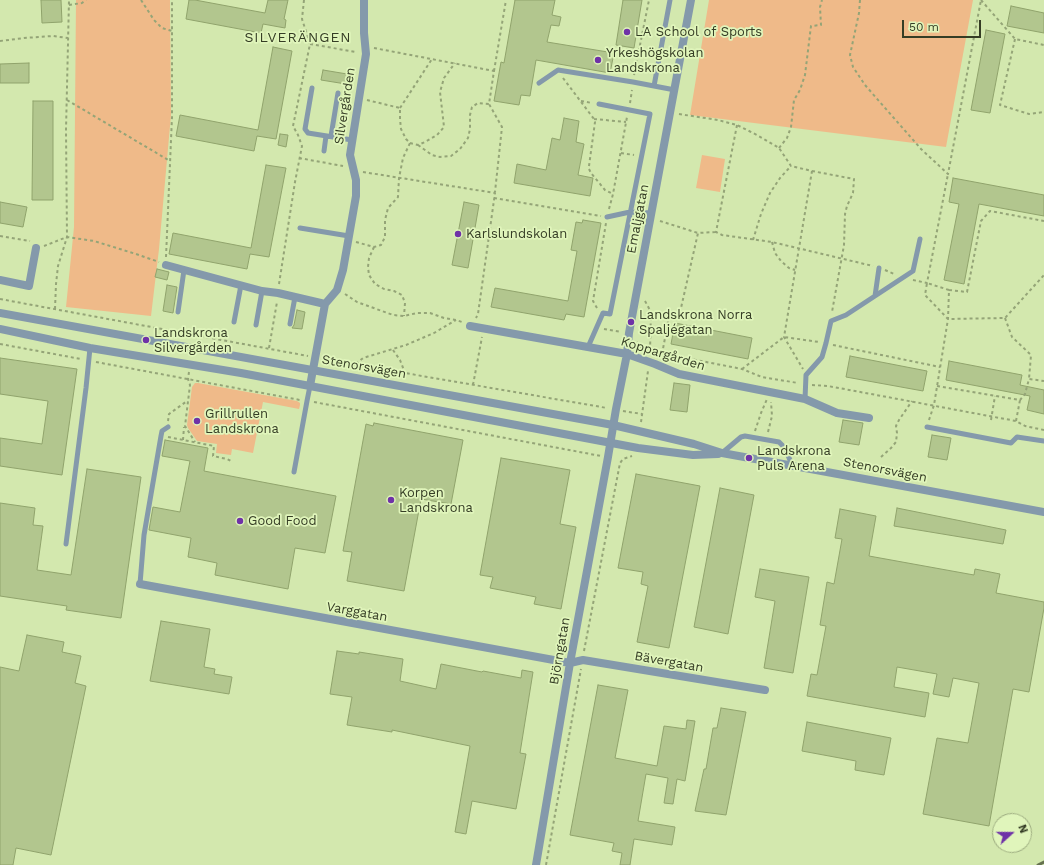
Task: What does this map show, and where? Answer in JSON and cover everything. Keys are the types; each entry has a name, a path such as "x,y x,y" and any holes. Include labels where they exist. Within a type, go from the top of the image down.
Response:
{"street":[{"name":"Silvergården","path":"325,304 337,290 344,270 356,196 356,180 350,155 365,50 364,0"},
{"name":"Emaljgatan","path":"610,442 691,0"},
{"path":"0,280 30,286 36,248"},
{"path":"166,265 262,291 278,293 325,304 310,386"},
{"name":"Stenorsvägen","path":"0,314 613,425 694,444 722,453 1044,512"},
{"name":"Koppargården","path":"470,326 627,354 679,374 805,399 836,412 870,418"},
{"name":"Stenorsvägen","path":"0,330 90,348 197,365 638,448 693,455 722,453"},
{"name":"Björngatan","path":"536,865 570,663 610,442"},
{"name":"Varggatan","path":"140,584 570,663"},
{"name":"Bävergatan","path":"570,663 583,660 764,690"}],"lane":[{"path":"654,86 670,0"},
{"path":"539,83 558,70 675,90"},
{"path":"312,88 305,128 308,133 352,140"},
{"path":"324,151 329,136 338,93"},
{"path":"588,347 603,313 610,314 650,114 599,104"},
{"path":"607,217 630,212 652,213"},
{"path":"300,228 349,238"},
{"path":"805,399 806,375 822,357 831,321 846,314 913,271 920,239"},
{"path":"875,296 879,268"},
{"path":"178,312 184,270"},
{"path":"234,322 241,285"},
{"path":"256,325 262,291"},
{"path":"290,324 295,297"},
{"path":"66,544 90,348"},
{"path":"294,472 310,386"},
{"path":"140,584 144,535 161,436 162,431 168,426"},
{"path":"927,427 1011,443 1017,437 1044,441"},
{"path":"722,453 741,437 754,437 779,442 785,448 792,465"}],"path":[{"path":"55,310 58,266 67,237 66,130 69,0"},
{"path":"69,5 82,3 86,0"},
{"path":"142,0 154,20 162,28 172,31"},
{"path":"0,236 32,242 36,248 67,237 94,241 166,265 172,117 172,0"},
{"path":"269,348 302,146 293,126 310,44 302,19 304,0"},
{"path":"337,290 357,302 393,315 404,316 417,313 430,313 456,320 470,326 478,314 495,193 502,126 489,104 506,0"},
{"path":"779,148 787,138 791,127 794,100 800,90 805,75 811,26 821,25 820,8 822,0"},
{"path":"860,0 859,13 850,55 853,67 865,85 921,149 948,174"},
{"path":"981,0 925,295 948,319 1005,318 1044,275"},
{"path":"981,0 1015,38 1044,45"},
{"path":"0,41 53,36 68,38"},
{"path":"1015,38 1000,105 1029,114 1044,112"},
{"path":"310,44 432,59 494,71"},
{"path":"432,59 400,108 401,129 406,139 410,143 418,144 425,142 437,135 444,127 440,92 444,78 455,64"},
{"path":"558,70 594,119 595,122 589,166 591,173 605,190 613,194"},
{"path":"359,99 400,108"},
{"path":"67,100 170,161"},
{"path":"579,100 599,104"},
{"path":"418,144 432,155 440,157 451,156 460,149 468,138 472,107 478,102 489,104"},
{"path":"670,113 718,120 737,125 779,148 791,166 854,179 853,193 845,214 844,245 831,321"},
{"path":"594,119 626,122"},
{"path":"716,232 737,125"},
{"path":"349,238 374,247 381,245 385,236 385,220 388,208 398,197 399,178 403,158 410,143"},
{"path":"621,152 641,156"},
{"path":"299,158 353,168 365,173 495,193"},
{"path":"753,240 761,214 770,193 780,178 791,166"},
{"path":"806,375 784,336 812,171"},
{"path":"494,198 607,217 593,301 599,313"},
{"path":"660,221 698,233 716,232 722,235 772,242 879,268 903,278 927,283 949,290 967,292 981,221 990,211 1044,221"},
{"path":"662,354 669,316 681,308 698,233"},
{"path":"772,242 775,253 781,261 789,268 795,270"},
{"path":"374,247 369,258 369,275 375,284 384,289 394,291 402,296 405,303 404,316"},
{"path":"927,427 934,405 948,319 949,290"},
{"path":"640,432 650,362 651,312 645,302 646,295"},
{"path":"1005,318 1012,337 1031,355 1029,379 1025,394 1020,400 1016,421"},
{"path":"356,364 363,358 393,350 434,333 456,320"},
{"path":"473,384 484,328"},
{"path":"600,329 637,334 637,342 642,349 742,369 762,377 828,386 934,405 1016,421 1025,426 1044,430"},
{"path":"742,369 784,336 826,343 940,367"},
{"path":"393,350 400,360 405,373"},
{"path":"754,437 761,413 770,392 773,378"},
{"path":"183,440 190,385 188,379"},
{"path":"1029,379 1044,381"},
{"path":"937,386 1020,400"},
{"path":"768,432 772,416 770,392"},
{"path":"991,420 995,396"},
{"path":"168,426 169,414 188,400"},
{"path":"881,457 896,442 896,426 912,401"},
{"path":"184,426 195,442"},
{"path":"161,436 214,446 212,456 227,459 233,462"},
{"path":"546,865 620,463 623,459 637,454 638,448"}],"shaded area":[{"path":"76,0 170,0 171,115 159,249 151,316 66,307 74,227"},
{"path":"709,0 973,0 946,147 690,115"},
{"path":"702,155 725,159 720,192 696,188"},
{"path":"195,383 297,401 300,405 299,409 263,402 253,453 232,449 231,455 216,453 217,444 197,441 187,425 192,387"}],"building":[{"path":"41,0 61,0 62,22 42,23"},
{"path":"189,0 265,13 268,0 288,0 284,19 286,20 285,28 263,24 261,33 186,19"},
{"path":"515,0 555,0 552,15 561,17 559,26 551,25 547,42 614,53 610,73 536,60 530,96 521,95 519,105 494,101 501,62 504,63"},
{"path":"623,0 642,0 634,48 616,45"},
{"path":"1011,6 1044,13 1044,33 1007,26"},
{"path":"986,30 1005,34 990,113 971,110"},
{"path":"273,47 292,51 276,139 257,136 254,151 176,136 180,115 258,130"},
{"path":"29,63 29,83 0,83 0,64"},
{"path":"323,70 353,75 352,85 321,80"},
{"path":"33,101 53,101 53,200 32,200"},
{"path":"564,118 579,121 576,142 584,144 578,175 593,178 590,196 514,183 517,164 546,170 552,138 560,140"},
{"path":"280,134 288,135 286,147 278,145"},
{"path":"266,165 286,168 269,257 250,254 247,269 169,254 173,233 251,248"},
{"path":"953,178 1044,195 1044,216 979,204 964,284 944,280 959,204 949,202"},
{"path":"0,202 27,207 23,227 0,223"},
{"path":"464,202 479,205 468,268 452,265"},
{"path":"583,220 601,223 584,317 566,314 564,320 491,307 495,288 568,301 577,251 571,250 576,222 582,223"},
{"path":"157,269 169,272 167,280 155,277"},
{"path":"167,285 177,287 173,313 163,311"},
{"path":"297,310 305,312 302,329 292,328"},
{"path":"675,323 752,338 748,359 671,344"},
{"path":"850,356 927,371 923,391 846,377"},
{"path":"0,358 77,369 62,475 0,466 0,438 42,444 48,401 0,394"},
{"path":"949,361 1022,375 1020,385 1044,390 1044,414 1027,410 1030,396 946,380"},
{"path":"674,383 690,385 687,412 670,410"},
{"path":"843,420 863,423 859,445 839,442"},
{"path":"374,423 463,440 451,504 421,499 404,591 347,581 352,552 343,551 366,424 373,426"},
{"path":"932,435 951,438 947,460 928,457"},
{"name":"Good Food","path":"165,440 208,448 204,471 336,496 325,553 295,548 288,589 215,575 217,563 188,557 191,538 149,530 153,507 180,512 190,461 162,456"},
{"path":"501,458 570,470 560,524 576,527 561,609 534,604 536,597 490,588 493,577 480,575"},
{"path":"87,469 141,477 121,618 66,610 67,606 0,596 0,503 35,508 33,525 43,526 37,570 71,575"},
{"path":"636,474 700,486 669,648 637,642 648,586 641,584 643,572 618,568"},
{"path":"720,488 754,495 728,634 694,627"},
{"path":"897,508 1006,530 1003,544 894,526"},
{"path":"840,509 876,516 869,556 974,575 975,569 1000,574 996,593 1044,602 1029,692 1013,689 989,826 923,814 937,738 968,743 979,683 953,678 949,697 933,694 937,674 897,667 894,687 929,693 925,717 807,696 811,674 817,675 826,626 820,625 827,582 834,584 842,539 835,538"},
{"path":"760,569 809,577 793,673 764,668 775,601 755,597"},
{"path":"161,621 210,629 204,667 215,669 214,674 232,677 229,694 150,681"},
{"path":"27,635 64,642 62,652 81,656 75,683 86,686 51,855 16,848 13,865 0,865 0,667 19,671"},
{"path":"337,651 359,654 359,652 403,659 400,681 436,689 441,664 521,678 522,670 533,672 520,753 526,754 516,809 472,801 466,834 455,832 470,746 392,730 392,732 347,725 352,697 330,694"},
{"path":"598,685 628,690 615,758 657,766 664,726 686,729 687,720 695,721 685,781 677,779 673,804 664,803 668,778 646,774 638,821 675,827 672,845 634,839 630,865 620,865 622,853 612,851 614,843 570,835"},
{"path":"721,708 746,712 726,815 695,811 704,769 706,769 713,728 717,728"},
{"path":"807,722 891,738 884,775 855,770 856,761 802,751"}],"railway":[{"path":"1038,865 1044,862"}],"place":[{"name":"LA School of Sports","path":"627,32"},
{"name":"Yrkeshögskolan Landskrona","path":"598,60"},
{"name":"Karlslundskolan","path":"458,234"},
{"name":"Landskrona Norra Spaljégatan","path":"631,322"},
{"name":"Landskrona Silvergården","path":"146,340"},
{"name":"Grillrullen Landskrona","path":"197,421"},
{"name":"Landskrona Puls Arena","path":"749,458"},
{"name":"Korpen Landskrona","path":"391,500"},
{"name":"Good Food","path":"240,521"}],"district":[{"name":"SILVERÄNGEN","path":"298,38"}]}
